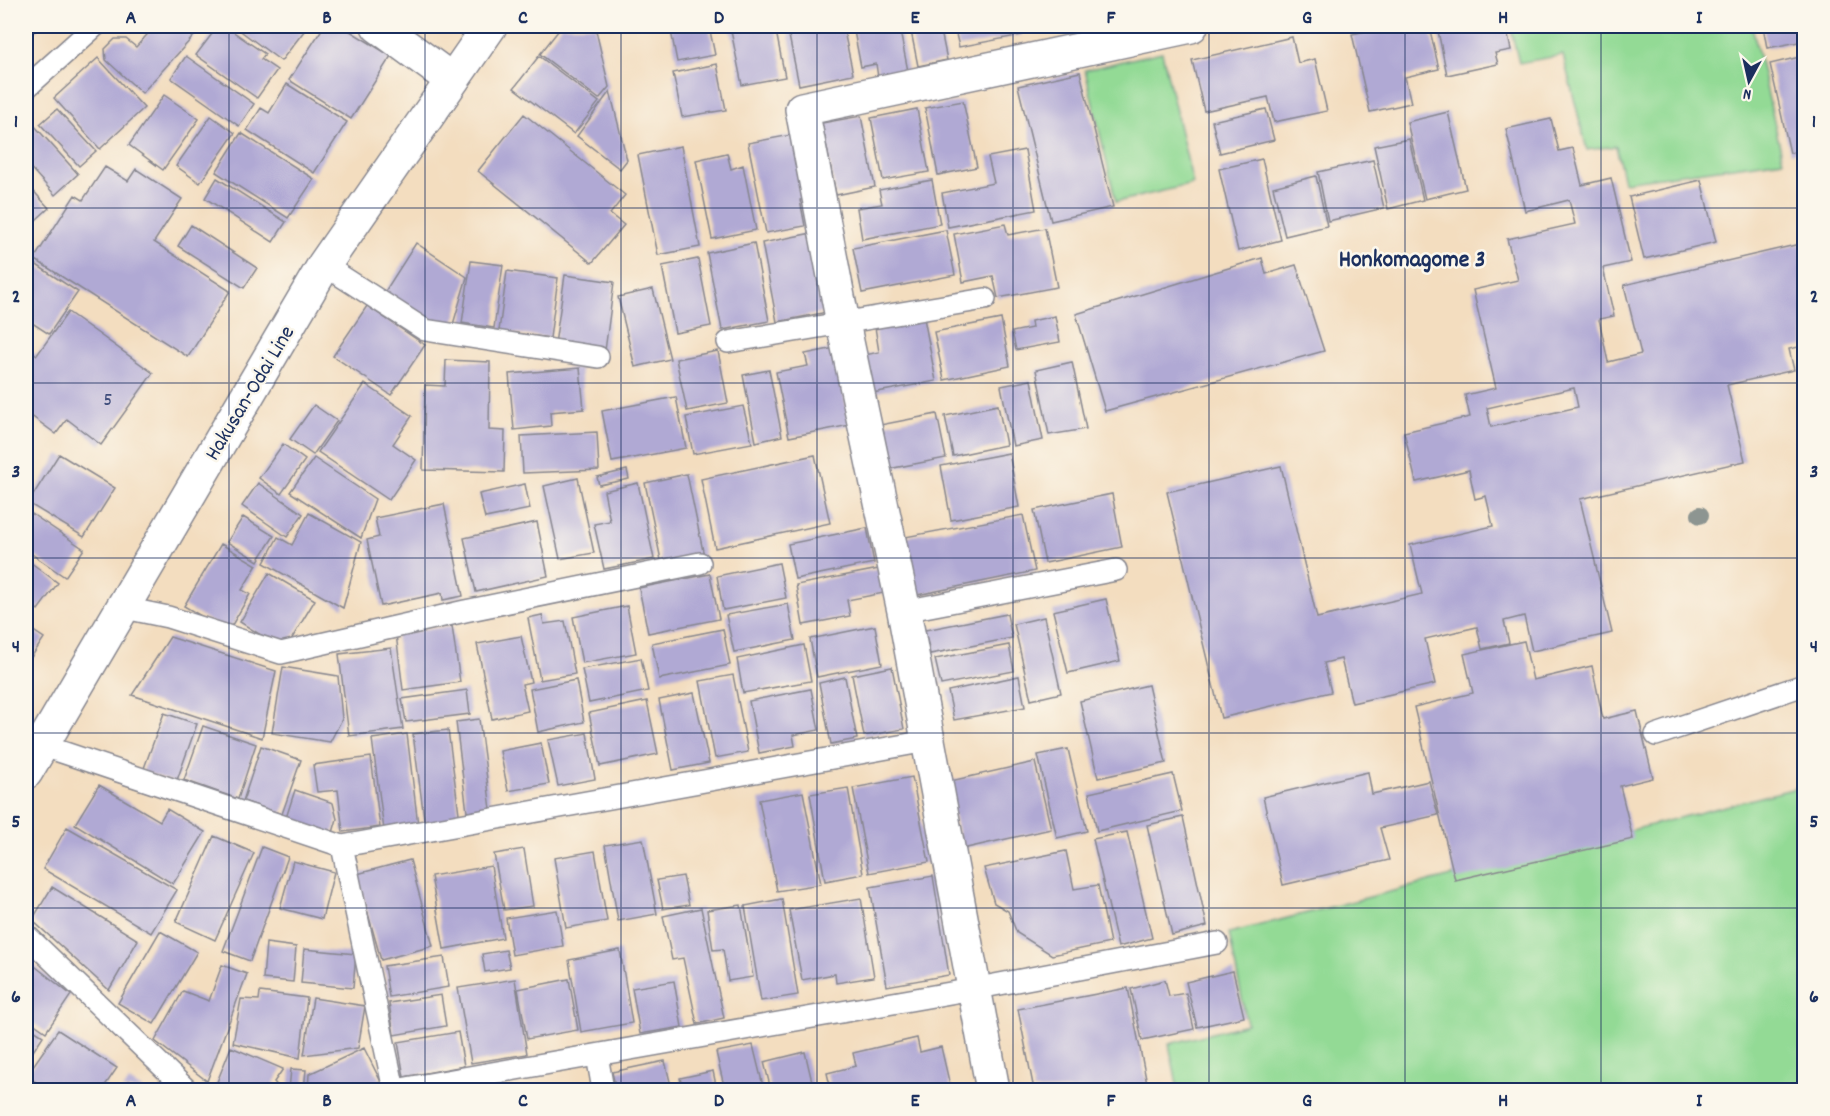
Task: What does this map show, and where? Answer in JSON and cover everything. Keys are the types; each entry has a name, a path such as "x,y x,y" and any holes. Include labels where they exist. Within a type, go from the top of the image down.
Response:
{"street":[{"path":"378,26 452,80"},
{"name":"Hakusan-Odai Line","path":"33,759 120,607 324,265 490,26"},
{"path":"993,1090 904,611 843,323 802,109 1191,26"}],"lane":[{"path":"26,88 95,26"},
{"path":"324,265 424,330 598,357"},
{"path":"728,342 985,299"},
{"path":"120,607 168,616 281,653 465,611 700,563"},
{"path":"904,611 1116,570"},
{"path":"1656,735 1804,685"},
{"path":"33,759 342,846 927,741"},
{"path":"342,846 395,1090 973,989 1217,943"},
{"path":"26,935 187,1090"},
{"path":"597,1055 603,1090"}],"green space":[{"path":"1510,26 1752,26 1783,160 1624,182 1616,146 1587,150 1563,55 1519,63"},
{"path":"1162,52 1193,184 1116,202 1085,70"},
{"path":"1804,786 1804,1090 1178,1090 1169,1044 1247,1024 1229,933"}],"building":[{"path":"26,26 41,26 26,38"},
{"path":"155,26 203,26 142,93 106,60 105,49 115,39 126,39 136,47"},
{"path":"218,26 225,26 265,54 261,59 277,70 257,98 196,55"},
{"path":"234,26 308,26 281,61"},
{"path":"324,26 342,26 391,56 351,119 289,80"},
{"path":"562,26 595,26 609,87 599,99 540,54"},
{"path":"670,26 709,26 715,55 677,62"},
{"path":"730,26 775,26 785,77 742,85"},
{"path":"787,26 843,26 853,74 799,85"},
{"path":"853,26 899,26 908,71 878,77 876,64 861,67"},
{"path":"910,26 940,26 947,60 918,66"},
{"path":"954,26 1020,26 1022,35 959,47"},
{"path":"1390,26 1429,26 1439,69 1405,77 1411,103 1370,112 1352,34"},
{"path":"1437,26 1506,26 1511,50 1495,53 1498,64 1447,75"},
{"path":"1763,26 1804,26 1804,41 1767,48"},
{"path":"1292,37 1298,63 1315,59 1327,111 1274,122 1268,97 1204,111 1192,60"},
{"path":"186,56 254,104 239,126 171,78"},
{"path":"539,56 599,102 574,134 514,88"},
{"path":"1804,56 1804,150 1790,153 1770,64"},
{"path":"98,58 144,108 100,149 54,98"},
{"path":"717,64 726,110 682,117 673,73"},
{"path":"1080,72 1113,207 1051,221 1018,86"},
{"path":"287,84 347,122 314,173 247,130 261,108 269,113"},
{"path":"610,91 627,160 620,169 577,136"},
{"path":"164,95 199,119 163,170 129,145"},
{"path":"963,101 977,167 938,175 925,108"},
{"path":"57,109 96,151 79,166 40,124"},
{"path":"917,109 929,172 883,180 871,118"},
{"path":"1266,109 1274,140 1220,153 1212,121"},
{"path":"1448,112 1466,189 1425,199 1407,122"},
{"path":"524,114 625,195 610,214 624,225 592,263 478,171"},
{"path":"211,116 235,133 200,183 176,166"},
{"path":"861,116 875,187 836,195 822,123"},
{"path":"1551,119 1559,151 1573,148 1582,185 1611,178 1631,262 1603,268 1614,316 1599,319 1608,362 1641,354 1624,285 1804,243 1804,346 1789,349 1794,370 1727,385 1745,461 1580,499 1612,633 1532,651 1524,616 1504,621 1509,643 1482,649 1477,627 1425,639 1435,684 1352,703 1341,659 1324,663 1331,692 1221,718 1167,492 1281,466 1317,618 1422,594 1410,545 1493,526 1486,496 1475,499 1469,470 1416,482 1404,432 1470,417 1465,395 1496,388 1473,290 1518,280 1507,239 1575,224 1569,200 1525,211 1506,129","holes":["1574,388 1578,407 1491,427 1487,408"]},
{"path":"32,123 78,174 55,195 26,163 26,129"},
{"path":"241,133 314,179 288,218 216,172"},
{"path":"796,134 809,198 800,200 805,226 766,233 748,143"},
{"path":"1409,139 1423,200 1388,209 1374,146"},
{"path":"681,146 700,247 658,255 638,155"},
{"path":"1025,150 1036,210 948,227 942,193 994,183 988,157"},
{"path":"727,153 731,169 743,165 756,230 712,239 696,160"},
{"path":"1262,159 1281,240 1238,251 1219,169"},
{"path":"1373,160 1384,208 1328,221 1318,172"},
{"path":"105,167 128,181 136,169 182,199 154,242 230,291 188,357 34,259 75,195 83,200"},
{"path":"1316,176 1327,226 1285,236 1273,187"},
{"path":"217,178 286,222 273,242 205,198"},
{"path":"932,180 940,224 862,239 857,208 882,204 879,190"},
{"path":"1701,180 1716,242 1644,259 1629,197"},
{"path":"26,183 49,208 26,229"},
{"path":"1005,224 1008,235 1045,228 1057,287 998,298 993,276 963,282 954,234"},
{"path":"191,225 257,268 244,288 178,246"},
{"path":"946,230 955,275 862,293 853,248"},
{"path":"812,233 827,312 777,322 762,243"},
{"path":"416,243 467,277 452,328 435,325 384,293"},
{"path":"754,243 769,321 722,330 707,253"},
{"path":"26,258 78,292 49,334 26,319"},
{"path":"1262,258 1266,274 1296,265 1324,351 1105,411 1076,314"},
{"path":"698,259 711,326 675,333 662,266"},
{"path":"471,261 503,265 494,328 462,323"},
{"path":"507,271 558,278 550,338 499,331"},
{"path":"565,275 614,282 605,351 555,344"},
{"path":"653,289 670,359 635,367 618,297"},
{"path":"367,306 425,345 391,395 333,356"},
{"path":"68,312 153,373 101,445 67,419 56,434 26,412 26,347 37,355"},
{"path":"1055,316 1060,342 1016,350 1012,332 1032,328 1031,321"},
{"path":"924,318 936,381 872,393 865,355 879,352 875,327"},
{"path":"1001,319 1010,366 944,380 934,332"},
{"path":"835,348 850,425 789,437 776,372 808,366 805,354"},
{"path":"718,351 728,403 687,411 676,359"},
{"path":"446,360 490,362 489,430 505,431 504,472 423,470 425,385 445,386"},
{"path":"1072,362 1086,429 1049,435 1036,370"},
{"path":"580,368 584,409 550,412 551,426 514,430 509,374"},
{"path":"769,370 782,436 756,442 743,375"},
{"path":"1031,380 1043,440 1013,446 1001,386"},
{"path":"365,384 412,416 393,444 416,460 389,500 318,452"},
{"path":"676,397 686,448 612,462 602,411"},
{"path":"314,405 337,421 313,455 290,439"},
{"path":"998,405 1006,445 953,456 945,416"},
{"path":"743,406 752,443 693,454 686,417"},
{"path":"937,414 946,458 888,469 880,425"},
{"path":"597,432 599,470 523,473 521,436"},
{"path":"283,444 305,460 281,494 259,478"},
{"path":"1009,453 1019,507 951,520 941,466"},
{"path":"59,454 115,488 84,537 28,503"},
{"path":"815,455 830,523 715,548 701,479"},
{"path":"314,458 375,499 361,538 290,492"},
{"path":"627,470 629,479 599,485 597,477"},
{"path":"687,474 704,556 662,565 645,483"},
{"path":"578,478 594,553 560,559 544,486"},
{"path":"258,483 303,514 287,537 242,506"},
{"path":"638,483 654,559 604,569 594,524 610,521 604,491"},
{"path":"525,484 530,509 485,518 479,494"},
{"path":"1112,494 1122,547 1045,563 1034,510"},
{"path":"444,504 463,596 443,600 442,593 381,606 367,540 379,537 375,518"},
{"path":"26,510 84,549 65,577 26,550"},
{"path":"309,513 361,542 343,608 264,563 278,537 292,545"},
{"path":"1023,515 1035,571 917,595 905,537"},
{"path":"243,517 274,536 258,561 227,542"},
{"path":"537,522 548,576 476,592 464,538"},
{"path":"867,528 874,563 795,579 788,544"},
{"path":"221,544 257,565 242,590 250,594 228,632 184,606"},
{"path":"26,559 58,583 38,610 26,600"},
{"path":"779,563 786,598 723,610 717,576"},
{"path":"879,569 884,593 847,600 850,616 803,625 796,585"},
{"path":"269,573 315,600 285,650 240,622"},
{"path":"710,574 719,619 648,633 639,588"},
{"path":"1106,599 1120,661 1068,673 1053,611"},
{"path":"788,604 795,640 734,652 726,615"},
{"path":"627,606 636,653 582,663 573,617"},
{"path":"1007,614 1012,638 930,654 925,630"},
{"path":"542,615 544,624 565,621 575,674 540,680 528,618"},
{"path":"1044,617 1061,693 1031,700 1014,624"},
{"path":"26,626 44,638 28,662 26,660"},
{"path":"452,626 460,682 403,690 396,634"},
{"path":"875,626 882,664 817,677 810,639"},
{"path":"723,629 730,665 659,679 652,643"},
{"path":"521,636 531,682 522,684 528,711 492,719 477,644"},
{"path":"170,637 276,671 262,738 132,695"},
{"path":"1524,641 1533,680 1592,666 1603,719 1637,711 1653,778 1620,786 1633,839 1455,880 1414,707 1473,693 1464,654"},
{"path":"804,645 811,681 743,693 737,659"},
{"path":"1009,645 1014,671 941,685 935,659"},
{"path":"391,648 403,729 349,736 339,654"},
{"path":"641,658 648,691 589,703 582,669"},
{"path":"283,667 338,676 342,719 330,742 272,733"},
{"path":"892,667 904,729 864,736 852,675"},
{"path":"733,675 748,752 715,758 700,681"},
{"path":"1019,676 1025,707 954,720 948,691"},
{"path":"845,677 857,739 831,744 819,683"},
{"path":"576,680 584,722 538,732 530,689"},
{"path":"1148,685 1166,763 1098,778 1080,701"},
{"path":"811,689 819,730 793,735 795,746 759,753 749,701"},
{"path":"467,690 470,714 406,722 402,699"},
{"path":"694,693 709,763 673,770 659,700"},
{"path":"647,701 658,754 600,766 589,713"},
{"path":"164,713 197,724 176,783 143,771"},
{"path":"479,719 491,809 467,812 456,722"},
{"path":"203,726 256,744 238,799 184,780"},
{"path":"448,730 460,821 425,826 413,734"},
{"path":"587,733 595,779 558,786 548,740"},
{"path":"407,734 418,825 384,830 372,739"},
{"path":"541,743 549,784 508,791 500,751"},
{"path":"261,746 301,760 282,814 243,801"},
{"path":"1068,749 1087,831 1057,838 1038,755"},
{"path":"371,757 380,827 343,832 338,790 317,792 313,765"},
{"path":"1035,762 1051,829 962,849 946,782"},
{"path":"1368,772 1372,794 1429,781 1438,815 1380,828 1389,860 1283,885 1263,797"},
{"path":"1173,774 1182,811 1097,831 1089,793"},
{"path":"912,777 929,862 869,873 853,788"},
{"path":"99,785 160,821 167,809 205,832 173,884 75,824"},
{"path":"848,788 863,874 825,881 810,794"},
{"path":"295,790 333,803 337,819 332,836 286,818"},
{"path":"803,792 821,884 777,891 759,800"},
{"path":"1183,817 1207,926 1172,935 1147,825"},
{"path":"67,827 177,890 151,933 43,869"},
{"path":"1127,832 1152,938 1118,947 1093,839"},
{"path":"214,836 254,853 215,940 176,922"},
{"path":"643,839 657,914 618,921 605,845"},
{"path":"262,847 288,857 250,961 223,951"},
{"path":"524,849 533,906 504,910 494,854"},
{"path":"595,851 607,921 566,928 554,858"},
{"path":"1066,851 1074,889 1098,885 1110,943 1052,955 1017,933 1008,911 994,903 984,868"},
{"path":"410,860 433,946 381,960 357,874"},
{"path":"293,861 334,872 322,919 280,908"},
{"path":"491,866 503,938 444,949 431,876"},
{"path":"683,876 689,905 663,909 657,880"},
{"path":"933,876 949,975 887,986 870,887"},
{"path":"52,887 138,940 109,990 32,920"},
{"path":"861,898 874,977 836,983 835,974 802,980 789,910"},
{"path":"782,899 798,995 761,1001 745,906"},
{"path":"741,905 753,977 728,981 723,949 713,950 707,910"},
{"path":"701,908 724,1018 697,1024 683,958 672,960 663,916"},
{"path":"557,910 563,946 512,955 506,918"},
{"path":"160,931 197,952 154,1024 118,1003"},
{"path":"266,943 296,947 293,982 263,979"},
{"path":"304,949 356,954 353,988 301,983"},
{"path":"506,950 510,968 485,972 482,954"},
{"path":"620,950 632,1023 581,1032 569,960"},
{"path":"444,957 449,987 389,997 384,966"},
{"path":"26,959 71,995 46,1032 26,1018"},
{"path":"222,965 247,974 207,1081 155,1041 183,991 209,1001"},
{"path":"1233,971 1244,1017 1197,1027 1186,982"},
{"path":"515,979 527,1054 471,1063 458,988"},
{"path":"569,979 578,1030 527,1039 518,989"},
{"path":"1165,980 1169,996 1186,993 1194,1029 1142,1040 1131,989"},
{"path":"674,981 682,1027 640,1034 632,988"},
{"path":"1128,988 1148,1089 1034,1090 1018,1009"},
{"path":"260,992 307,998 300,1058 233,1043 241,999 259,1000"},
{"path":"441,995 446,1026 394,1035 389,1003"},
{"path":"313,998 365,1006 358,1048 304,1055"},
{"path":"26,1025 43,1036 26,1062"},
{"path":"58,1030 117,1068 102,1090 49,1090 26,1076"},
{"path":"458,1032 464,1066 404,1077 398,1042"},
{"path":"917,1038 920,1052 941,1047 951,1090 831,1090 827,1073 856,1066 853,1053"},
{"path":"753,1045 764,1090 725,1090 716,1052"},
{"path":"231,1047 283,1069 274,1082 281,1090 218,1090 215,1087"},
{"path":"364,1048 381,1082 365,1090 308,1090 309,1074"},
{"path":"805,1052 814,1090 771,1090 764,1062"},
{"path":"665,1061 672,1090 616,1090 612,1072"},
{"path":"291,1069 306,1070 304,1090 289,1090"},
{"path":"713,1071 717,1090 683,1090 680,1078"},
{"path":"129,1081 144,1090 123,1090"}],"district":[{"name":"Honkomagome 3","path":"1412,258"}]}
